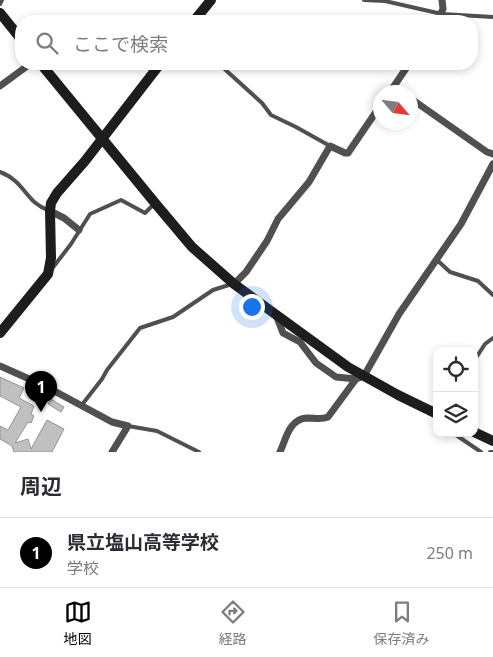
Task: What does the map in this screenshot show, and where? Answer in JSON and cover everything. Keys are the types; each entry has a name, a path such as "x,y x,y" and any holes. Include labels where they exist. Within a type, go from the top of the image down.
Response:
{"street":[{"path":"199,15 211,0"},
{"path":"442,0 442,14"},
{"path":"0,13 15,32"},
{"path":"0,86 22,70"},
{"path":"46,70 192,247 234,284 360,377 433,412"},
{"path":"0,333 48,274 51,258 51,203 155,70"},
{"path":"395,85 405,70"},
{"path":"418,104 487,152 493,154"},
{"path":"234,284 246,272 267,241 278,219 309,182 330,146 348,153 373,116"},
{"path":"280,452 289,430 303,419 323,419 328,417 360,377 399,314 461,224 493,164"},
{"path":"50,211 64,218 79,230"},
{"path":"276,315 283,333 300,342 316,363 336,377 360,377"},
{"path":"0,366 45,386 112,422 128,426 112,452"},
{"path":"478,434 493,441"}],"lane":[{"path":"0,4 2,0"},
{"path":"364,0 385,1 442,14 459,15"},
{"path":"478,16 493,17"},
{"path":"226,70 262,103 271,115 296,126 330,146"},
{"path":"0,172 10,176 40,208 50,211"},
{"path":"48,274 90,214 121,200 144,213 155,203"},
{"path":"436,260 446,270 478,281 493,294"},
{"path":"81,406 140,328 174,317 213,290 234,284"},
{"path":"478,355 493,338"},
{"path":"128,426 157,431 199,452"},
{"path":"460,437 481,452"}],"building":[{"path":"0,377 24,388 19,398 34,406 31,414 34,416 31,423 28,422 15,443 28,439 31,449 47,420 64,429 52,452 14,452 12,446 0,439 0,426 8,430 21,407 0,396"},
{"path":"51,399 64,407 61,412 48,404"}],"place":[{"name":"県立塩山高等学校","path":"41,412"}]}
